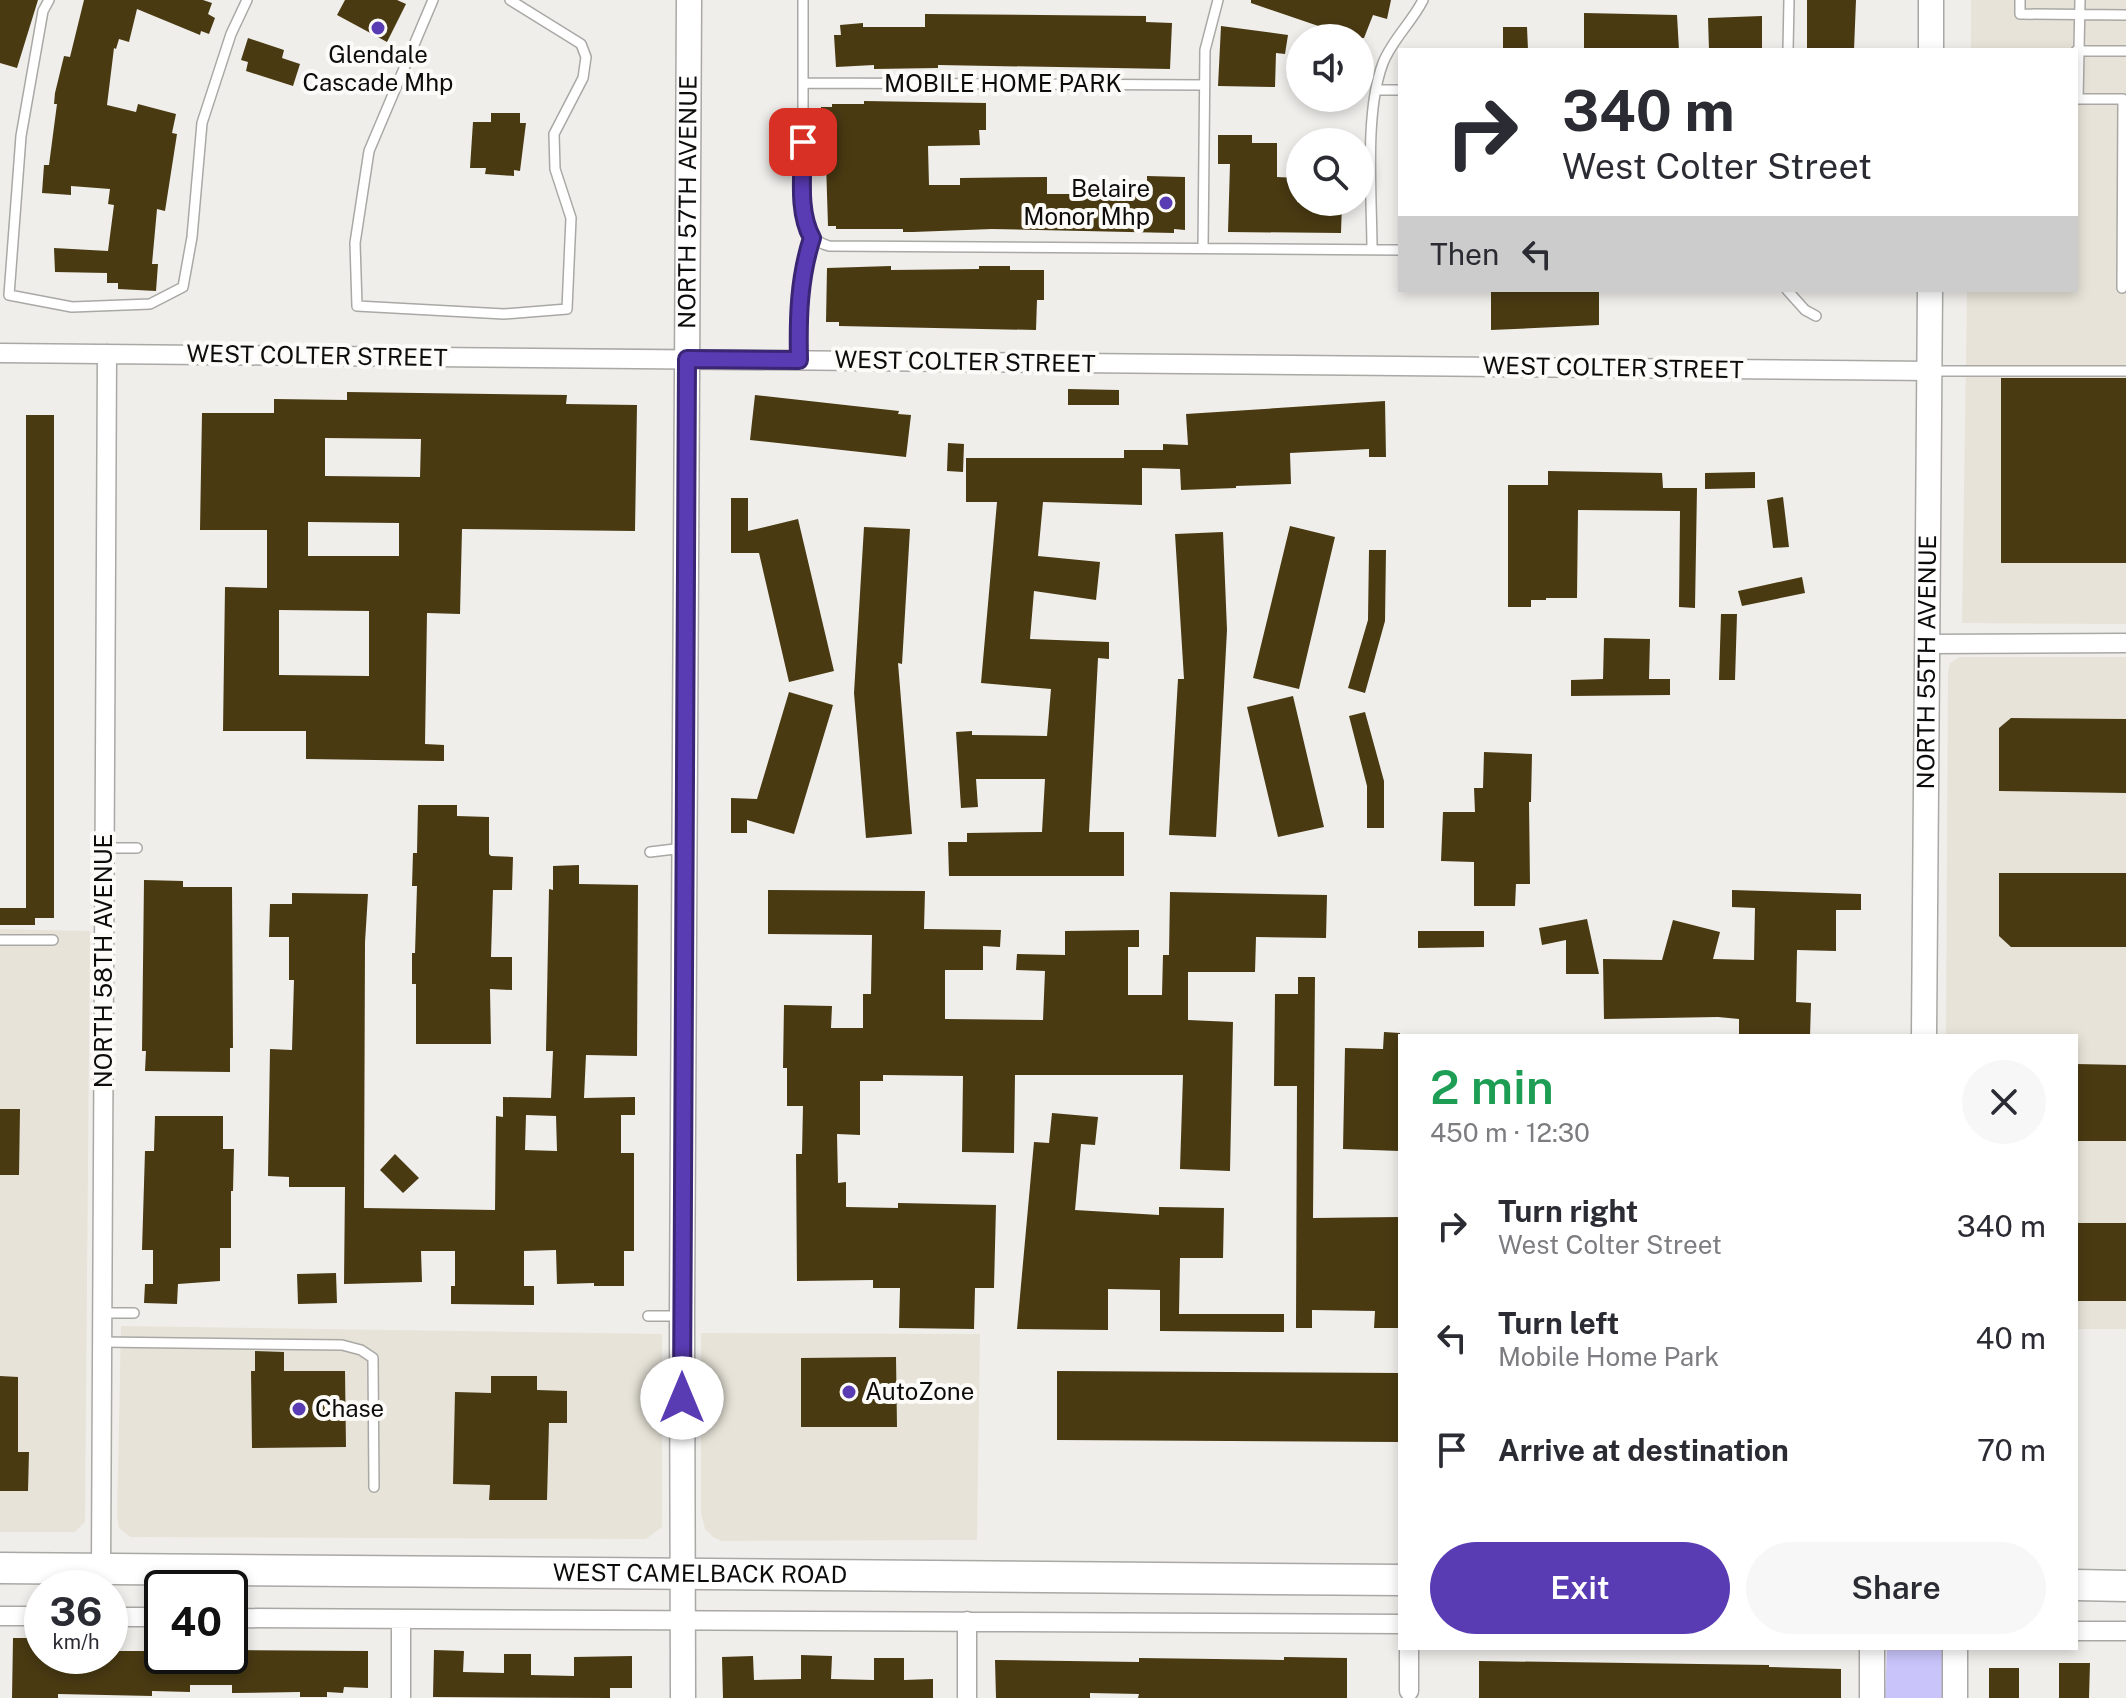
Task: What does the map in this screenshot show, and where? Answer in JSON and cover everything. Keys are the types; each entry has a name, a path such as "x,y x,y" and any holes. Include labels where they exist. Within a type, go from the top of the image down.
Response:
{"main road":[{"name":"WEST CAMELBACK ROAD","path":"0,1568 1398,1580"},
{"path":"2078,1585 2126,1586"}],"street":[{"name":"NORTH 57TH AVENUE","path":"683,1698 689,0"},
{"path":"1931,0 1931,48"},
{"name":"NORTH 55TH AVENUE","path":"1924,1034 1930,292"},
{"name":"WEST COLTER STREET","path":"0,353 1930,371"},
{"name":"NORTH 58TH AVENUE","path":"101,1568 107,354"},
{"path":"1928,644 2126,643"},
{"path":"0,1616 24,1616"},
{"name":"WEST CAMELBACK ROAD","path":"248,1618 1398,1624"},
{"path":"401,1619 401,1698"},
{"path":"967,1621 967,1698"},
{"path":"2078,1631 2126,1631"},
{"path":"1409,1650 1409,1691"},
{"path":"1872,1650 1872,1698"},
{"path":"1955,1650 1955,1698"}],"lane":[{"path":"49,0 43,11 21,136 9,295 72,307 150,304 183,287 192,237 202,123 231,34 247,0"},
{"path":"433,0 369,151 355,243 357,306 504,314 567,309 571,218 555,169 554,134 583,78 586,57 581,44 510,0"},
{"path":"803,0 803,202 806,226 812,238 819,243 829,246 1398,250"},
{"path":"1203,248 1205,50 1218,0"},
{"path":"1372,250 1372,141 1377,90 1390,48 1423,0"},
{"path":"1788,48 1789,0"},
{"path":"2020,0 2020,14 2126,15"},
{"path":"2080,0 2078,50 2126,51"},
{"name":"MOBILE HOME PARK","path":"803,83 1203,85"},
{"path":"1377,90 1398,90"},
{"path":"2078,99 2123,99 2122,288"},
{"path":"799,360 799,289 812,238"},
{"path":"1789,292 1805,310 1816,316"},
{"path":"1930,371 2126,371"},
{"path":"650,852 684,847"},
{"path":"105,848 137,848"},
{"path":"0,940 53,940"},
{"path":"103,1313 134,1313"},
{"path":"648,1316 682,1316"},
{"path":"102,1342 342,1345 361,1350 373,1358 374,1487"}],"shaded area":[{"path":"1971,0 2126,0 2126,624 1962,623 1967,292 2078,292 2078,48 1971,48"},
{"path":"1959,657 2126,657 2126,1329 2078,1329 2078,1034 1946,1034 1950,663"},
{"path":"0,929 90,931 85,1522 75,1532 0,1532"},
{"path":"121,1326 662,1334 662,1527 646,1539 130,1537 119,1528 117,1516"},
{"path":"701,1333 980,1334 977,1540 722,1541 713,1537 705,1529 701,1513"},
{"path":"1887,1650 1943,1650 1945,1698 1885,1698"}],"building":[{"path":"0,0 38,0 17,68 0,63"},
{"path":"84,0 203,0 212,3 208,14 215,18 209,34 201,31 200,35 137,9 129,42 119,39 114,48 107,105 136,112 138,104 176,114 172,133 177,134 165,211 157,209 152,264 158,264 156,291 118,289 118,283 107,283 107,273 55,272 54,248 108,251 114,205 108,204 110,189 71,186 71,195 42,193 44,165 49,165 57,104 54,104 55,93 64,56 70,57"},
{"name":"Glendale Cascade Mhp","path":"345,0 397,0 406,4 387,42 337,15"},
{"path":"1251,0 1391,0 1387,19 1373,15 1369,24 1313,24 1251,3"},
{"path":"1807,0 1856,0 1854,48 1807,48"},
{"path":"1584,13 1677,15 1679,48 1584,48"},
{"path":"925,14 1146,16 1146,22 1172,23 1170,69 938,65 938,68 836,67 834,35 841,35 840,25 863,23 863,27 925,27"},
{"path":"1762,16 1762,48 1709,48 1708,18"},
{"path":"1221,26 1286,35 1285,54 1276,53 1275,87 1218,86"},
{"path":"1503,27 1527,27 1528,48 1503,48"},
{"name":"Glendale Cascade Mhp","path":"248,38 284,50 282,58 300,64 293,86 246,71 248,62 241,60"},
{"path":"864,101 986,103 986,130 979,130 980,145 928,146 929,185 960,185 960,178 1047,177 1047,194 1110,194 1110,185 1147,184 1147,176 1185,177 1185,230 1174,229 1174,233 992,229 903,232 903,229 836,229 836,226 828,226 826,163 821,163 821,107 864,104"},
{"path":"491,113 520,113 520,123 526,123 520,171 514,170 514,176 485,174 486,168 470,168 473,122 491,122"},
{"path":"1218,135 1252,135 1252,143 1277,143 1277,177 1286,177 1286,216 1342,216 1341,233 1228,232 1230,164 1218,164"},
{"path":"891,266 891,270 1010,266 1010,270 1044,270 1044,300 1037,300 1036,330 839,326 839,322 826,322 827,268"},
{"path":"1491,292 1599,292 1599,325 1491,330"},
{"path":"2001,378 2126,378 2126,563 2001,563"},
{"path":"1068,389 1119,390 1119,405 1068,405"},
{"path":"347,392 567,395 566,404 637,405 635,531 462,529 460,614 427,613 425,744 444,745 444,761 306,759 306,731 223,731 225,587 267,588 267,530 200,530 202,413 274,413 274,399 347,400","holes":["325,438 421,439 420,477 325,476","308,522 399,523 399,556 308,556","279,610 369,611 369,676 279,675"]},
{"path":"755,395 899,411 898,414 911,415 906,457 750,440"},
{"path":"1385,401 1386,457 1369,457 1369,449 1290,453 1291,484 1236,488 1181,490 1180,469 1142,468 1142,505 1043,502 1038,556 1100,562 1096,600 1034,591 1030,639 1109,642 1109,659 1098,658 1089,832 1124,832 1124,876 949,876 948,842 967,842 967,833 1042,832 1045,779 976,779 978,807 961,808 956,732 1047,736 1051,689 981,683 997,502 966,502 966,458 1124,458 1124,450 1163,450 1163,444 1188,445 1186,414"},
{"path":"26,415 54,415 54,918 35,918 35,925 0,925 0,908 26,908"},
{"path":"948,443 964,444 963,472 947,471"},
{"path":"1548,471 1662,473 1663,488 1697,488 1695,608 1679,607 1680,511 1578,510 1577,598 1546,598 1531,600 1531,607 1508,607 1508,485 1548,485"},
{"path":"1755,472 1755,488 1705,489 1705,473"},
{"path":"1783,497 1789,547 1773,548 1767,500"},
{"path":"731,498 748,498 748,531 798,519 834,671 789,682 759,553 731,553"},
{"path":"1290,526 1335,537 1299,689 1253,678"},
{"path":"864,527 910,529 902,664 898,663 912,834 866,838 854,693"},
{"path":"1223,532 1227,630 1216,837 1169,835 1178,679 1184,679 1175,534"},
{"path":"1369,550 1386,550 1385,621 1365,693 1348,688 1368,620"},
{"path":"1802,577 1805,593 1742,606 1738,591"},
{"path":"1721,614 1737,614 1735,680 1719,680"},
{"path":"1604,638 1650,639 1649,679 1670,679 1670,695 1571,696 1571,680 1603,679"},
{"path":"789,692 833,705 794,834 747,820 747,833 731,833 731,798 757,799"},
{"path":"1293,696 1324,827 1278,837 1247,707"},
{"path":"1365,712 1384,781 1384,828 1367,828 1367,786 1349,716"},
{"path":"2011,718 2126,719 2126,793 1999,791 1999,728"},
{"path":"1484,752 1532,754 1530,884 1516,884 1515,906 1474,906 1474,862 1441,861 1443,812 1475,812 1474,788 1483,788"},
{"path":"418,805 457,805 457,816 489,817 489,854 513,857 512,890 493,890 491,957 512,957 512,990 490,989 491,1044 416,1044 416,984 412,984 412,953 415,953 417,886 412,886 413,853 417,853"},
{"path":"579,865 579,884 638,885 637,1056 586,1055 584,1098 635,1097 635,1115 621,1115 621,1153 634,1153 634,1251 624,1251 624,1286 557,1284 556,1250 524,1251 524,1286 534,1286 534,1305 451,1304 451,1286 455,1286 455,1251 421,1251 422,1282 344,1284 345,1187 289,1187 289,1177 268,1176 270,1049 292,1050 294,980 289,980 289,937 269,937 270,904 292,904 292,893 368,894 364,1208 495,1210 496,1116 503,1117 503,1097 551,1098 553,1051 546,1051 549,889 553,890 553,866","holes":["526,1115 556,1116 557,1151 525,1150"]},
{"path":"1999,873 2126,873 2126,947 2011,947 1999,936"},
{"path":"144,880 183,881 183,887 232,887 233,1048 230,1048 230,1072 145,1071 146,1051 142,1051"},
{"path":"768,890 925,891 924,929 1001,930 1000,947 983,946 983,970 945,970 945,1019 1043,1020 1045,971 1016,970 1017,954 1065,955 1065,931 1139,930 1139,947 1128,947 1128,995 1162,995 1163,955 1169,955 1170,892 1327,895 1326,938 1256,937 1255,972 1188,972 1188,1020 1233,1022 1230,1171 1180,1169 1183,1075 1015,1075 1014,1153 962,1152 963,1076 883,1075 883,1081 860,1081 860,1135 837,1134 838,1183 846,1182 846,1207 898,1208 898,1203 996,1205 994,1288 975,1288 974,1329 899,1328 900,1288 873,1288 873,1280 797,1281 796,1154 802,1154 803,1106 787,1106 787,1068 783,1068 784,1005 832,1006 831,1028 863,1028 863,994 871,994 872,935 768,934"},
{"path":"1732,890 1861,894 1861,910 1836,910 1836,951 1797,950 1796,1002 1811,1003 1810,1034 1739,1034 1739,1019 1718,1017 1604,1019 1603,959 1662,960 1673,920 1720,932 1713,959 1754,960 1755,908 1732,907"},
{"path":"1587,919 1599,974 1566,974 1566,940 1542,945 1539,928"},
{"path":"1418,931 1484,931 1484,947 1418,948"},
{"path":"1298,977 1315,977 1313,1218 1398,1217 1398,1328 1374,1328 1375,1311 1312,1310 1312,1328 1296,1328 1297,1086 1274,1086 1275,994 1298,994"},
{"path":"1384,1032 1400,1033 1398,1151 1343,1149 1345,1048 1383,1049"},
{"path":"2078,1064 2126,1065 2126,1141 2078,1141"},
{"path":"0,1109 20,1109 19,1175 0,1175"},
{"path":"1052,1113 1098,1117 1095,1145 1081,1144 1075,1210 1159,1215 1159,1207 1224,1208 1223,1258 1180,1258 1179,1314 1284,1314 1284,1332 1160,1331 1160,1290 1108,1289 1108,1330 1017,1329 1034,1142 1049,1143"},
{"path":"155,1116 223,1116 223,1149 234,1149 231,1248 220,1248 220,1281 178,1284 177,1304 144,1303 145,1284 153,1284 153,1250 142,1250 145,1151 154,1151"},
{"path":"395,1154 419,1178 403,1193 380,1170"},
{"path":"2078,1223 2126,1223 2126,1301 2078,1301"},
{"path":"336,1273 337,1303 298,1304 297,1274"},
{"name":"Chase","path":"255,1351 284,1352 284,1371 345,1371 346,1447 252,1448 251,1371 255,1371"},
{"name":"AutoZone","path":"896,1357 897,1427 801,1427 801,1358"},
{"path":"1057,1371 1398,1373 1398,1442 1057,1440"},
{"path":"0,1376 18,1377 18,1452 29,1452 28,1491 0,1491"},
{"path":"491,1376 537,1376 537,1390 567,1391 567,1423 549,1423 547,1500 489,1500 490,1485 453,1484 455,1392 491,1393"},
{"path":"13,1638 24,1638 24,1674 128,1674 128,1651 144,1651 144,1674 248,1674 248,1650 368,1651 368,1688 344,1687 343,1693 327,1692 327,1697 300,1697 300,1692 232,1693 232,1685 190,1685 190,1692 152,1691 152,1696 58,1694 58,1698 12,1698"},
{"path":"434,1650 464,1651 463,1672 504,1673 504,1654 531,1654 531,1675 574,1676 574,1657 632,1656 632,1688 610,1688 610,1698 433,1697"},
{"path":"801,1655 832,1656 831,1679 874,1680 874,1658 904,1658 904,1680 933,1679 933,1698 723,1698 722,1657 753,1656 754,1680 801,1679"},
{"path":"1284,1657 1347,1658 1347,1698 1138,1698 1139,1694 1090,1693 1090,1698 996,1698 995,1660 1139,1662 1139,1658 1284,1660"},
{"path":"1479,1661 1769,1665 1841,1669 1841,1698 1479,1698"},
{"path":"2059,1663 2090,1663 2089,1698 2059,1698"},
{"path":"1989,1668 2019,1668 2019,1698 1989,1698"}],"place":[{"name":"Glendale Cascade Mhp","path":"378,28"},
{"name":"Belaire Monor Mhp","path":"1166,203"},
{"name":"AutoZone","path":"849,1392"},
{"name":"Chase","path":"299,1409"}],"route":[{"path":"682,1398 687,359 799,360 799,289 812,238 806,226 803,202 803,142"}]}
